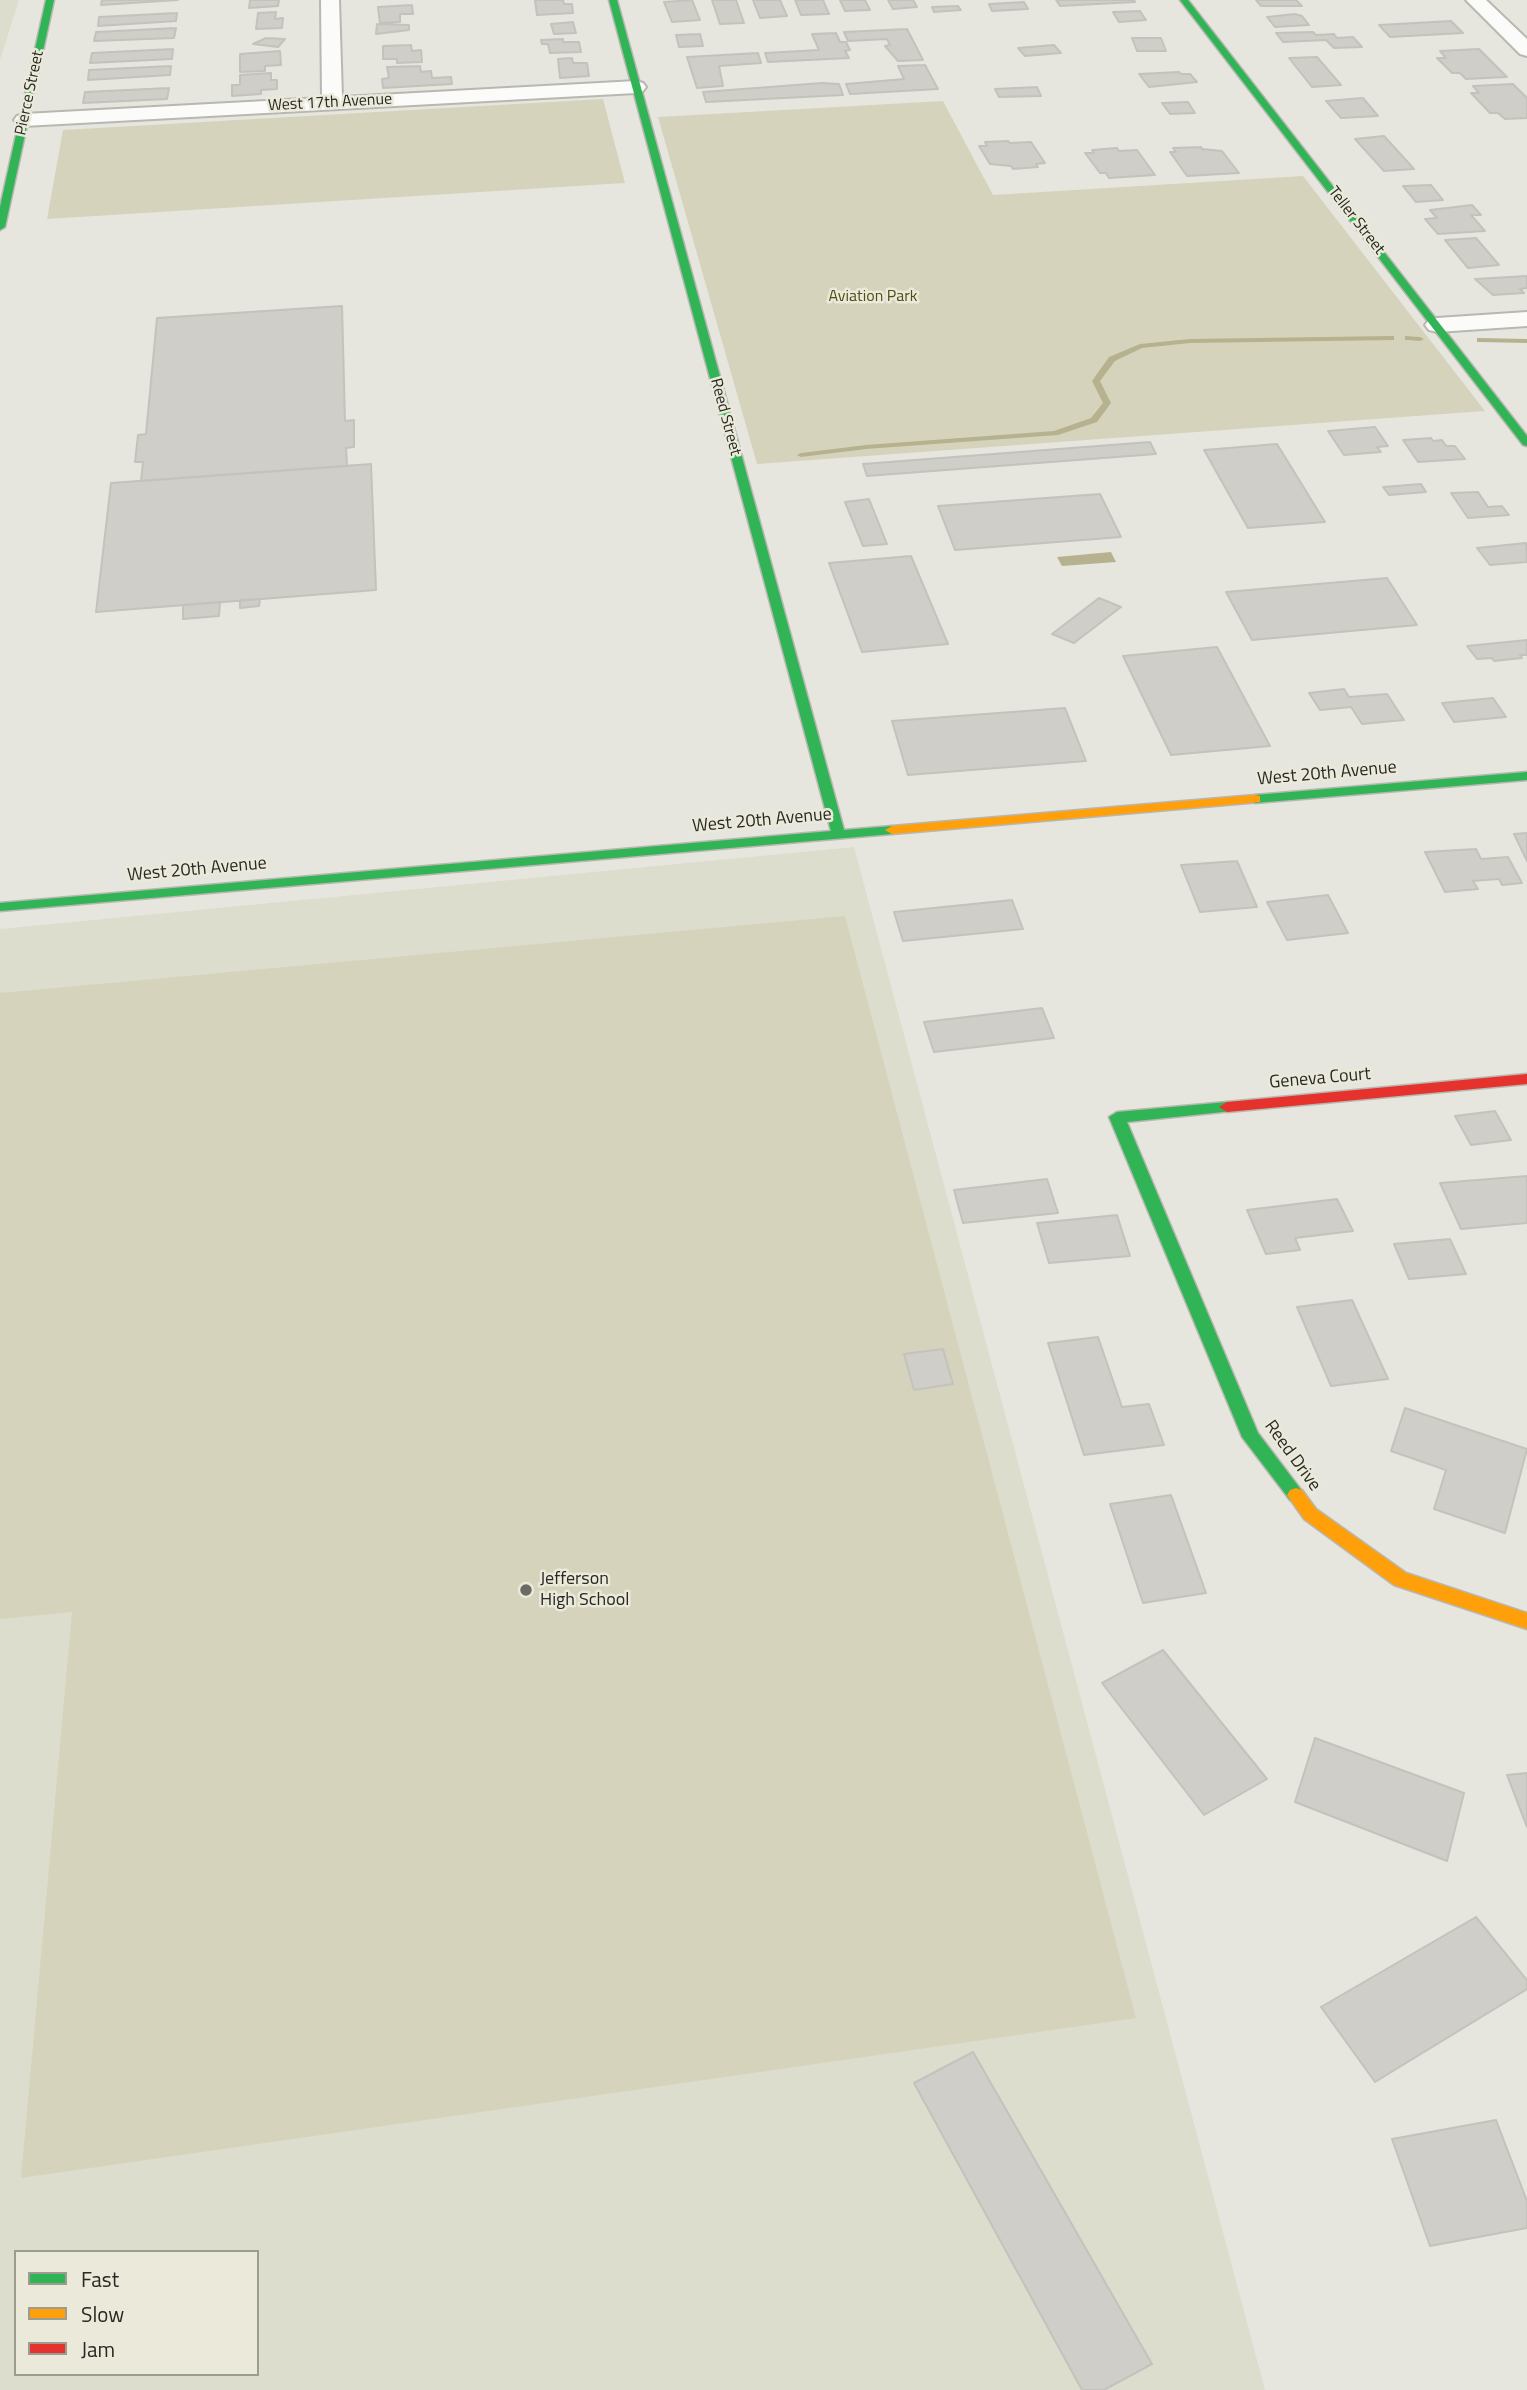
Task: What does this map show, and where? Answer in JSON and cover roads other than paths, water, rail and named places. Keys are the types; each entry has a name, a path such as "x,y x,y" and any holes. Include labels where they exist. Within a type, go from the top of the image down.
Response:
{"street":[{"name":"Pierce Street","path":"0,227 50,0"},
{"path":"330,0 332,103"},
{"name":"Reed Street","path":"613,0 838,834"},
{"name":"Teller Street","path":"1184,0 1527,443"},
{"path":"1475,0 1527,50"},
{"name":"West 17th Avenue","path":"24,120 636,87"},
{"path":"1437,325 1527,318"},
{"name":"West 20th Avenue","path":"0,907 1527,776"},
{"name":"Geneva Court","path":"1117,1116 1527,1080"},
{"name":"Reed Drive","path":"1117,1116 1251,1437 1310,1514 1400,1579 1527,1620"}],"waterway":[{"path":"801,455 866,447 1055,433 1094,420 1107,403 1096,381 1112,359 1140,346 1190,341 1391,338"},
{"path":"1408,338 1420,339"},
{"path":"1480,340 1527,341"}],"place":[{"name":"Jefferson High School","path":"526,1590"}],"park label":[{"name":"Aviation Park","path":"873,297"}]}
